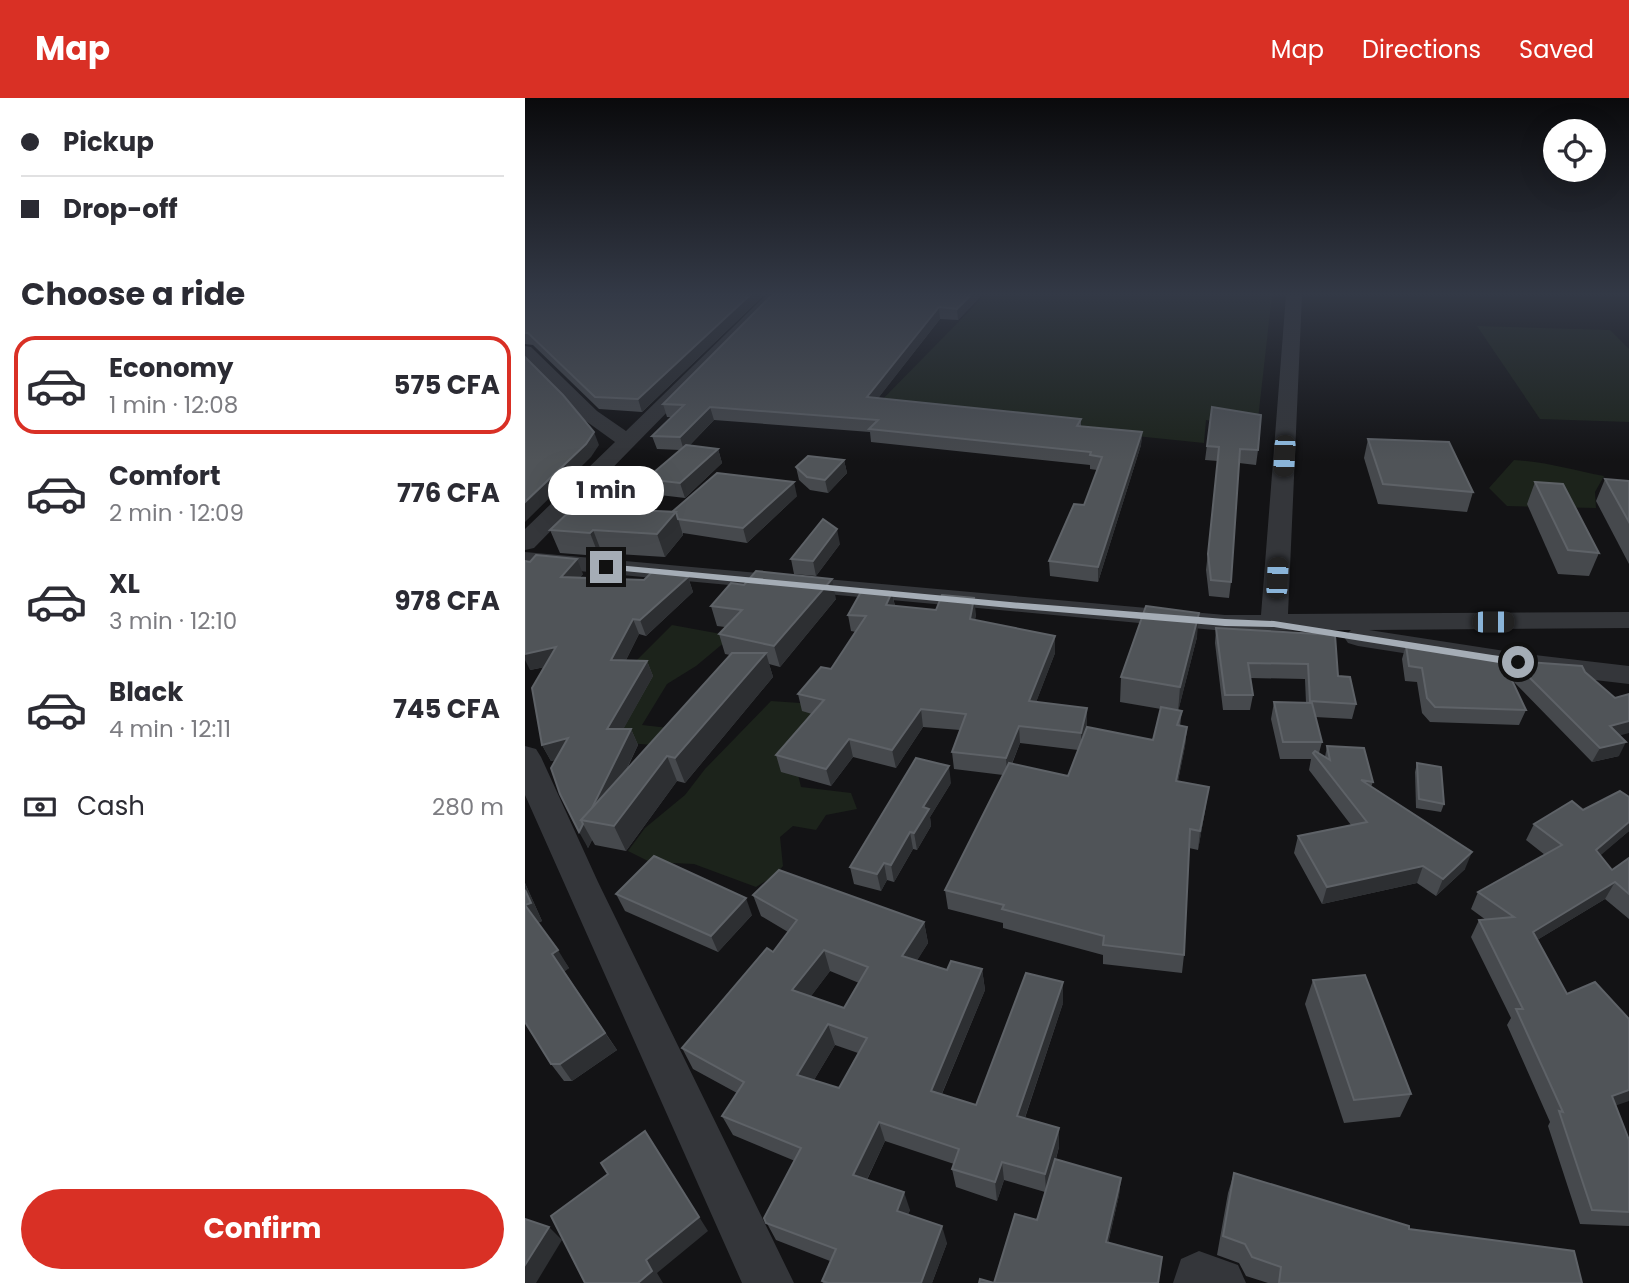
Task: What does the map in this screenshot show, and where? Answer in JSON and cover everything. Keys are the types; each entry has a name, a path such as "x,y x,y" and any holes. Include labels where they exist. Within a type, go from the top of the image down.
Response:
{"street":[{"path":"525,543 718,350"},
{"path":"1274,624 1291,350"},
{"path":"525,351 590,415 626,440"},
{"path":"525,559 1010,605 1225,622 1274,624 1629,620"},
{"path":"1274,624 1518,662 1629,676"},
{"path":"525,757 591,907 768,1283"},
{"path":"1199,1283 1199,1277 1220,1283"}],"shaded area":[{"path":"931,350 1266,350 1257,428 1206,420 1204,443 873,409"},
{"path":"1493,350 1629,350 1629,422 1540,419"},
{"path":"1514,460 1549,464 1604,476 1595,492 1596,508 1507,506 1489,488"},
{"path":"672,625 732,636 696,666 667,684 642,725 669,728 667,746 573,739 631,666"},
{"path":"771,701 800,703 815,709 796,766 801,787 851,793 857,809 826,815 816,830 793,826 780,837 783,866 774,876 756,887 694,864 650,862 628,851 645,828 685,795 705,769"}],"building":[{"path":"546,350 690,350 638,399 595,397"},
{"path":"717,350 904,350 867,397 1081,419 1077,426 1142,432 1098,567 1049,561 1074,504 1084,505 1102,457 1090,455 1091,452 869,429 878,420 710,407 680,437 652,436 684,405 663,404"},
{"path":"525,357 563,395 594,432 586,444 525,502"},
{"path":"1212,407 1261,415 1258,450 1240,449 1231,582 1211,580 1208,554 1219,447 1207,446"},
{"path":"1368,439 1449,442 1473,492 1383,484"},
{"path":"686,445 718,449 680,483 646,479"},
{"path":"808,456 844,460 825,480 807,477 796,467"},
{"path":"717,473 794,482 743,528 678,519 676,512 672,512"},
{"path":"1605,479 1629,481 1629,522"},
{"path":"1535,482 1563,484 1599,553 1568,550"},
{"path":"574,507 676,512 657,534 550,530"},
{"path":"823,519 837,529 813,561 791,559"},
{"path":"536,555 577,559 561,577 644,580 654,570 688,577 640,620 633,619 611,660 647,661 607,729 631,729 591,810 581,820 583,824 579,832 560,794 551,768 568,738 542,745 532,688 556,647 525,654 525,561 530,562"},
{"path":"756,571 832,579 774,646 719,634 742,610 711,606 731,583 744,585"},
{"path":"862,590 892,592 886,605 936,610 942,595 974,598 970,619 1055,636 1029,701 1087,708 1081,733 1019,726 1006,758 952,752 966,714 921,709 892,750 849,739 826,769 776,755 824,700 798,694 821,667 831,669 866,616 848,615"},
{"path":"1146,606 1199,613 1180,687 1121,677"},
{"path":"1216,628 1335,635 1338,676 1350,677 1356,704 1310,701 1308,664 1248,663 1253,695 1225,695"},
{"path":"1406,645 1440,648 1441,653 1501,657 1526,710 1435,707 1427,698 1422,668 1409,666"},
{"path":"732,653 766,653 675,758 667,756 614,826 581,820"},
{"path":"1513,661 1582,666 1585,672 1615,698 1629,694 1629,721 1610,726 1626,742 1600,748"},
{"path":"1274,702 1312,703 1322,742 1283,742"},
{"path":"1161,707 1182,711 1177,725 1187,727 1176,781 1209,787 1200,831 1190,829 1184,955 1103,945 1104,936 1002,909 1004,905 945,890 1009,763 1068,776 1087,727 1153,740"},
{"path":"1327,746 1364,748 1373,782 1361,780 1472,852 1443,879 1423,866 1327,887 1298,836 1367,822 1313,753 1315,751 1330,760"},
{"path":"916,758 949,766 923,807 929,809 914,833 910,832 891,865 884,863 877,874 850,867"},
{"path":"1417,763 1441,767 1444,804 1419,799"},
{"path":"1620,791 1629,797 1629,822 1596,850 1612,870 1629,858 1629,894 1615,882 1533,932 1567,994 1595,982 1629,1019 1629,1090 1612,1096 1629,1140 1629,1212 1592,1210 1559,1111 1563,1112 1516,1009 1523,1009 1479,920 1514,917 1478,892 1562,845 1534,824 1572,801 1583,810"},
{"path":"654,856 746,898 711,936 616,894"},
{"path":"779,870 924,922 902,956 947,970 951,961 982,969 931,1091 976,1105 1026,973 1063,982 1017,1116 1059,1128 1045,1174 1002,1162 995,1182 952,1169 959,1149 879,1122 853,1175 904,1192 897,1211 942,1226 921,1283 822,1281 836,1249 766,1223 764,1218 801,1148 722,1116 744,1082 682,1048 767,948 773,952 797,920 753,895","holes":["824,950 868,967 844,1008 792,990","828,1024 867,1038 839,1088 797,1075"]},
{"path":"525,890 531,903 525,905"},
{"path":"525,905 558,950 552,954 605,1033 560,1064 551,1064 525,1022"},
{"path":"1365,975 1411,1094 1354,1100 1313,980"},
{"path":"645,1131 699,1217 646,1260 652,1271 638,1283 585,1283 551,1216 608,1174 601,1163"},
{"path":"1055,1159 1121,1178 1106,1242 1162,1257 1158,1283 994,1283 1015,1214 1037,1220"},
{"path":"1234,1173 1409,1226 1409,1229 1574,1251 1582,1283 1279,1283 1281,1267 1252,1257 1245,1244 1223,1236"},
{"path":"525,1219 549,1227 525,1265"}],"route":[{"path":"606,567 1010,605 1274,624 1518,662"}]}
